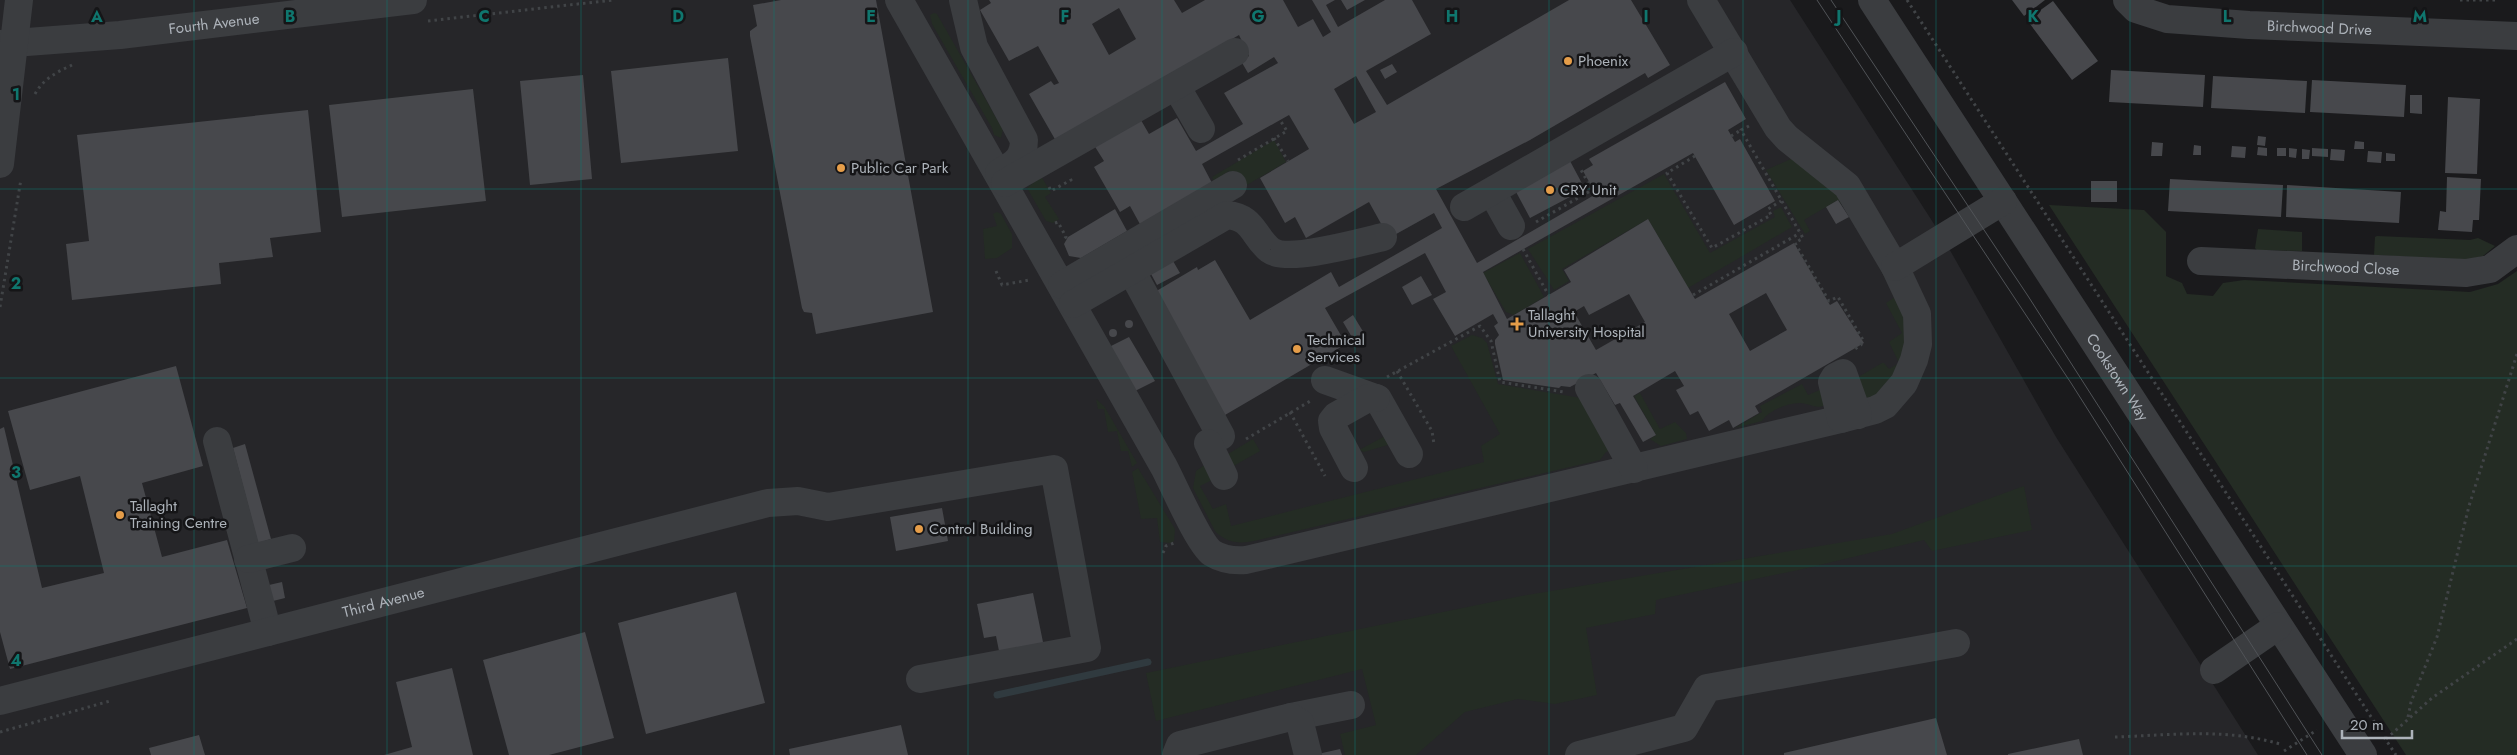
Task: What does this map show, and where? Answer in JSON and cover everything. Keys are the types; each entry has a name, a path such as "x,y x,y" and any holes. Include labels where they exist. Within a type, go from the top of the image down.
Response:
{"street":[{"path":"11,170 7,44 19,0"},
{"path":"899,0 1067,294 1178,495 1199,537 1211,552 1234,561 1246,560 1850,417 1884,405 1904,383 1914,360 1919,337 1917,314 1895,267 1847,186 1787,138 1778,128 1701,0"},
{"path":"963,0 974,47 1024,140 1022,156 1002,178"},
{"name":"Cookstown Way","path":"1872,0 2278,626 2364,755"},
{"name":"Birchwood Drive","path":"2127,0 2136,9 2167,19 2249,25 2517,36"},
{"name":"Fourth Avenue","path":"7,44 420,10"},
{"path":"1002,178 1056,154 1235,52"},
{"path":"1464,208 1734,52"},
{"path":"1176,86 1201,129"},
{"path":"1067,294 1233,174"},
{"path":"1492,192 1517,238"},
{"path":"1895,267 2003,201"},
{"path":"1067,294 1132,270 1227,216 1239,216 1270,250 1276,253 1314,253 1383,236"},
{"name":"Birchwood Close","path":"2201,261 2466,273 2490,269 2517,249"},
{"path":"1132,270 1217,453"},
{"path":"1332,383 1381,388"},
{"path":"1381,388 1383,405 1422,451"},
{"path":"1354,468 1333,428 1332,421 1336,416 1368,398 1381,388"},
{"path":"1589,388 1634,469"},
{"path":"217,441 268,632"},
{"name":"Third Avenue","path":"0,701 768,503 798,501 828,507 1054,469 1088,648 920,680"},
{"path":"248,559 292,548"},
{"path":"2214,670 2278,626"},
{"path":"1579,755 1684,728 1707,688 1956,643"},
{"path":"1176,755 1180,745 1291,717 1351,705"},
{"path":"1291,717 1300,723 1308,755"}],"path":[{"path":"420,10 613,0"},
{"path":"1908,0 2396,755"},
{"path":"2460,0 2494,0"},
{"path":"34,98 41,85 57,71 73,64"},
{"path":"1233,174 1274,138 1287,131 1280,120"},
{"path":"1731,136 1741,130"},
{"path":"1274,138 1288,161"},
{"path":"1048,185 1051,191 1071,180 1056,154"},
{"path":"1695,156 1667,173 1712,248 1771,215 1768,209 1782,201"},
{"path":"0,307 11,170"},
{"path":"1786,209 1803,238 1795,243 1829,302 1838,297 1863,340 1861,345 1844,355"},
{"path":"1051,224 1058,222 1066,237 1061,247"},
{"path":"1692,295 1800,233"},
{"path":"1517,238 1549,296"},
{"path":"1381,388 1397,371 1480,326 1491,341 1500,382 1564,392 1589,388"},
{"path":"2408,718 2411,702 2438,637 2469,506 2517,354"},
{"path":"1397,371 1432,431 1422,451"},
{"path":"1217,453 1290,412 1332,383"},
{"path":"1290,412 1324,476"},
{"path":"2386,739 2432,698 2517,639"},
{"path":"2284,751 2317,730"},
{"path":"2115,737 2225,733 2252,736 2280,744"}],"shaded area":[{"path":"0,0 1790,0 1943,238 2056,437 2258,755 0,755"},
{"path":"937,14 1003,129 1001,138 994,135 992,128 932,24 930,15"},
{"path":"1274,140 1286,162 1240,189 1229,171 1214,181 1212,177"},
{"path":"1793,158 1846,202 1842,205 1838,200 1804,220 1810,231 1805,234 1766,170"},
{"path":"1664,174 1710,253 1775,217 1773,211 1781,207 1792,227 1688,288 1648,219 1562,269 1569,281 1554,290 1528,249"},
{"path":"1041,176 1051,193 1045,197 1059,219 1053,223 1046,221 1027,188"},
{"path":"2049,205 2144,210 2166,232 2166,276 2182,283 2187,294 2213,296 2223,283 2244,280 2470,292 2498,284 2517,271 2517,755 2406,755"},
{"path":"997,212 1001,214 1012,234 1012,248 997,258 985,259 983,229 997,226 993,214"},
{"path":"1852,216 1907,315 1902,363 1883,391 1866,399 1855,379 1882,363 1889,369 1899,363 1889,342 1902,333 1886,303 1895,297"},
{"path":"2258,229 2302,232 2302,251 2257,250 2255,248"},
{"path":"2375,237 2470,240 2478,238 2495,246 2483,256 2468,260 2374,255"},
{"path":"1520,253 1544,297 1514,315 1506,312 1483,273"},
{"path":"1472,335 1482,338 1487,343 1498,384 1587,399 1614,448 1606,452 1600,460 1254,541 1233,542 1215,531 1193,488 1196,471 1206,464 1214,479 1200,486 1213,509 1226,504 1231,526 1484,462 1481,446 1500,434 1451,346"},
{"path":"1802,384 1808,395 1822,389 1829,405 1819,407 1795,403 1770,413 1762,421 1735,428 1762,412 1760,406"},
{"path":"1640,393 1660,429 1675,422 1686,433 1687,439 1661,446 1650,439 1656,435 1634,396"},
{"path":"1096,399 1104,406 1137,463 1132,467 1128,451 1121,451 1117,431 1108,432 1104,409 1098,409"},
{"path":"1387,435 1391,444 1364,452 1359,450"},
{"path":"1253,439 1260,451 1230,468 1223,457"},
{"path":"1138,468 1175,529 1174,541 1171,543 1160,542 1157,518 1141,519 1132,472"},
{"path":"2024,486 2032,530 1932,551 1924,540 1803,569 1656,600 1655,614 1586,628 1597,695 1555,704 1518,699 1465,712 1416,755 1345,755 1340,734 1376,725 1362,669 1156,721 1146,673 1521,596 1892,534"}],"building":[{"name":"Public Car Park","path":"781,0 876,0 933,312 816,334 812,313 804,312 802,308 750,36 750,31 757,26 753,5"},
{"path":"989,0 1174,0 1182,13 1205,0 1283,0 1298,27 1313,19 1323,37 1331,32 1312,0 1335,0 1326,5 1338,27 1385,0 1412,0 1431,34 1366,71 1387,105 1569,0 1631,0 1670,65 1648,78 1645,73 1530,140 1436,189 1477,263 1596,194 1583,171 1593,165 1589,159 1725,82 1746,119 1728,130 1735,142 1740,139 1775,201 1734,225 1693,153 1483,272 1507,319 1571,282 1564,270 1648,219 1695,299 1794,243 1830,305 1837,301 1864,343 1755,406 1759,413 1733,428 1729,420 1709,431 1698,411 1690,415 1676,390 1684,386 1675,371 1633,396 1656,435 1643,442 1620,403 1615,405 1596,373 1570,387 1561,386 1559,388 1503,380 1495,344 1495,340 1499,335 1494,326 1498,323 1493,314 1455,336 1433,299 1446,292 1425,253 1325,308 1346,344 1225,415 1153,293 1197,267 1198,270 1215,260 1250,320 1331,272 1339,287 1442,228 1434,213 1389,238 1369,202 1306,238 1295,217 1285,223 1260,178 1309,149 1289,115 1202,164 1212,183 1141,226 1130,206 1120,212 1094,167 1104,161 1092,142 1138,115 1149,134 1177,118 1196,151 1243,124 1224,93 1278,63 1274,57 1248,73 1241,61 1249,56 1239,35 1056,141 1029,94 1051,81 1054,85 1059,83 1038,46 1009,61 980,10 991,3","holes":["1119,8 1136,39 1109,55 1092,24","1356,76 1376,112 1354,124 1334,89","1766,293 1787,330 1750,351 1729,314","1629,294 1645,322 1596,350 1574,312 1584,306 1589,315"]},
{"path":"1341,0 1365,0 1347,10"},
{"path":"2012,0 2045,0 2024,16"},
{"path":"2053,1 2098,61 2072,80 2027,20"},
{"path":"728,58 738,151 621,163 611,71"},
{"path":"1392,64 1397,72 1385,79 1380,70"},
{"path":"2111,70 2205,75 2203,107 2109,102"},
{"path":"583,75 592,179 530,185 520,81"},
{"path":"2213,76 2307,81 2305,113 2211,108"},
{"path":"2312,80 2406,85 2404,117 2310,112"},
{"path":"473,89 486,201 342,217 329,105"},
{"path":"2410,95 2422,95 2422,114 2410,113"},
{"path":"2448,97 2480,99 2477,174 2445,173"},
{"path":"308,110 321,232 270,238 273,257 219,263 221,284 72,300 66,244 89,241 77,135"},
{"path":"2258,136 2266,137 2265,146 2257,145"},
{"path":"2355,141 2364,142 2364,149 2354,149"},
{"path":"2152,142 2163,143 2162,156 2151,156"},
{"path":"2194,145 2201,146 2201,155 2193,155"},
{"path":"2232,146 2246,147 2245,158 2231,157"},
{"path":"2258,147 2267,148 2267,156 2257,155"},
{"path":"2277,148 2286,148 2286,156 2277,156"},
{"path":"2289,148 2297,149 2296,158 2289,157"},
{"path":"2312,148 2328,149 2328,157 2312,156"},
{"path":"2302,149 2310,150 2309,159 2302,159"},
{"path":"2331,149 2345,150 2344,161 2330,160"},
{"path":"2368,151 2382,152 2381,163 2367,162"},
{"path":"2386,153 2395,154 2395,161 2386,161"},
{"name":"CRY Unit","path":"1570,161 1585,189 1530,218 1515,190"},
{"path":"2447,177 2481,179 2479,220 2473,220 2472,232 2438,230 2440,211 2446,212"},
{"path":"2170,179 2283,185 2281,217 2168,211"},
{"path":"2091,181 2117,181 2117,202 2091,202"},
{"path":"2287,185 2401,192 2399,223 2286,217"},
{"path":"1838,200 1849,217 1836,224 1826,207"},
{"path":"1115,209 1127,231 1081,258 1069,256 1064,244 1068,237"},
{"path":"1173,261 1180,273 1157,285 1151,274"},
{"path":"1421,276 1432,295 1412,305 1402,287"},
{"path":"1353,315 1364,333 1353,339 1343,322"},
{"path":"1129,320 1133,324 1129,328 1125,324"},
{"path":"1113,329 1117,333 1113,337 1109,333"},
{"path":"1129,337 1155,381 1135,391 1109,347"},
{"name":"Tallaght Training Centre","path":"176,366 203,466 142,483 162,557 227,540 247,608 10,669 0,632 0,429 4,427 42,588 104,573 80,476 30,490 8,411"},
{"path":"245,444 271,539 258,543 233,448"},
{"name":"Control Building","path":"942,508 948,541 896,551 890,517"},
{"path":"282,582 285,598 273,601 269,585"},
{"path":"736,592 765,703 646,734 618,623"},
{"path":"1033,593 1044,647 1000,656 996,636 984,638 977,604"},
{"path":"585,632 614,738 549,755 509,755 483,660"},
{"path":"452,668 473,755 384,755 412,747 396,682"},
{"path":"1936,718 1947,755 1784,755 1784,753"},
{"path":"901,725 908,755 790,755 789,749"},
{"path":"199,735 205,755 151,755 149,748"},
{"path":"2079,739 2083,755 2008,755 2008,754"},
{"path":"1340,749 1342,755 1318,755 1318,754"}],"waterway":[{"path":"997,695 1148,662"}],"tram line":[{"path":"1817,0 2071,383 2307,755"},
{"path":"1831,0 2028,296 2322,755"}],"place":[{"name":"Phoenix","path":"1568,61"},
{"name":"Public Car Park","path":"841,168"},
{"name":"CRY Unit","path":"1550,190"},
{"name":"Tallaght University Hospital","path":"1517,324"},
{"name":"Technical Services","path":"1297,349"},
{"name":"Tallaght Training Centre","path":"120,515"},
{"name":"Control Building","path":"919,529"}]}
